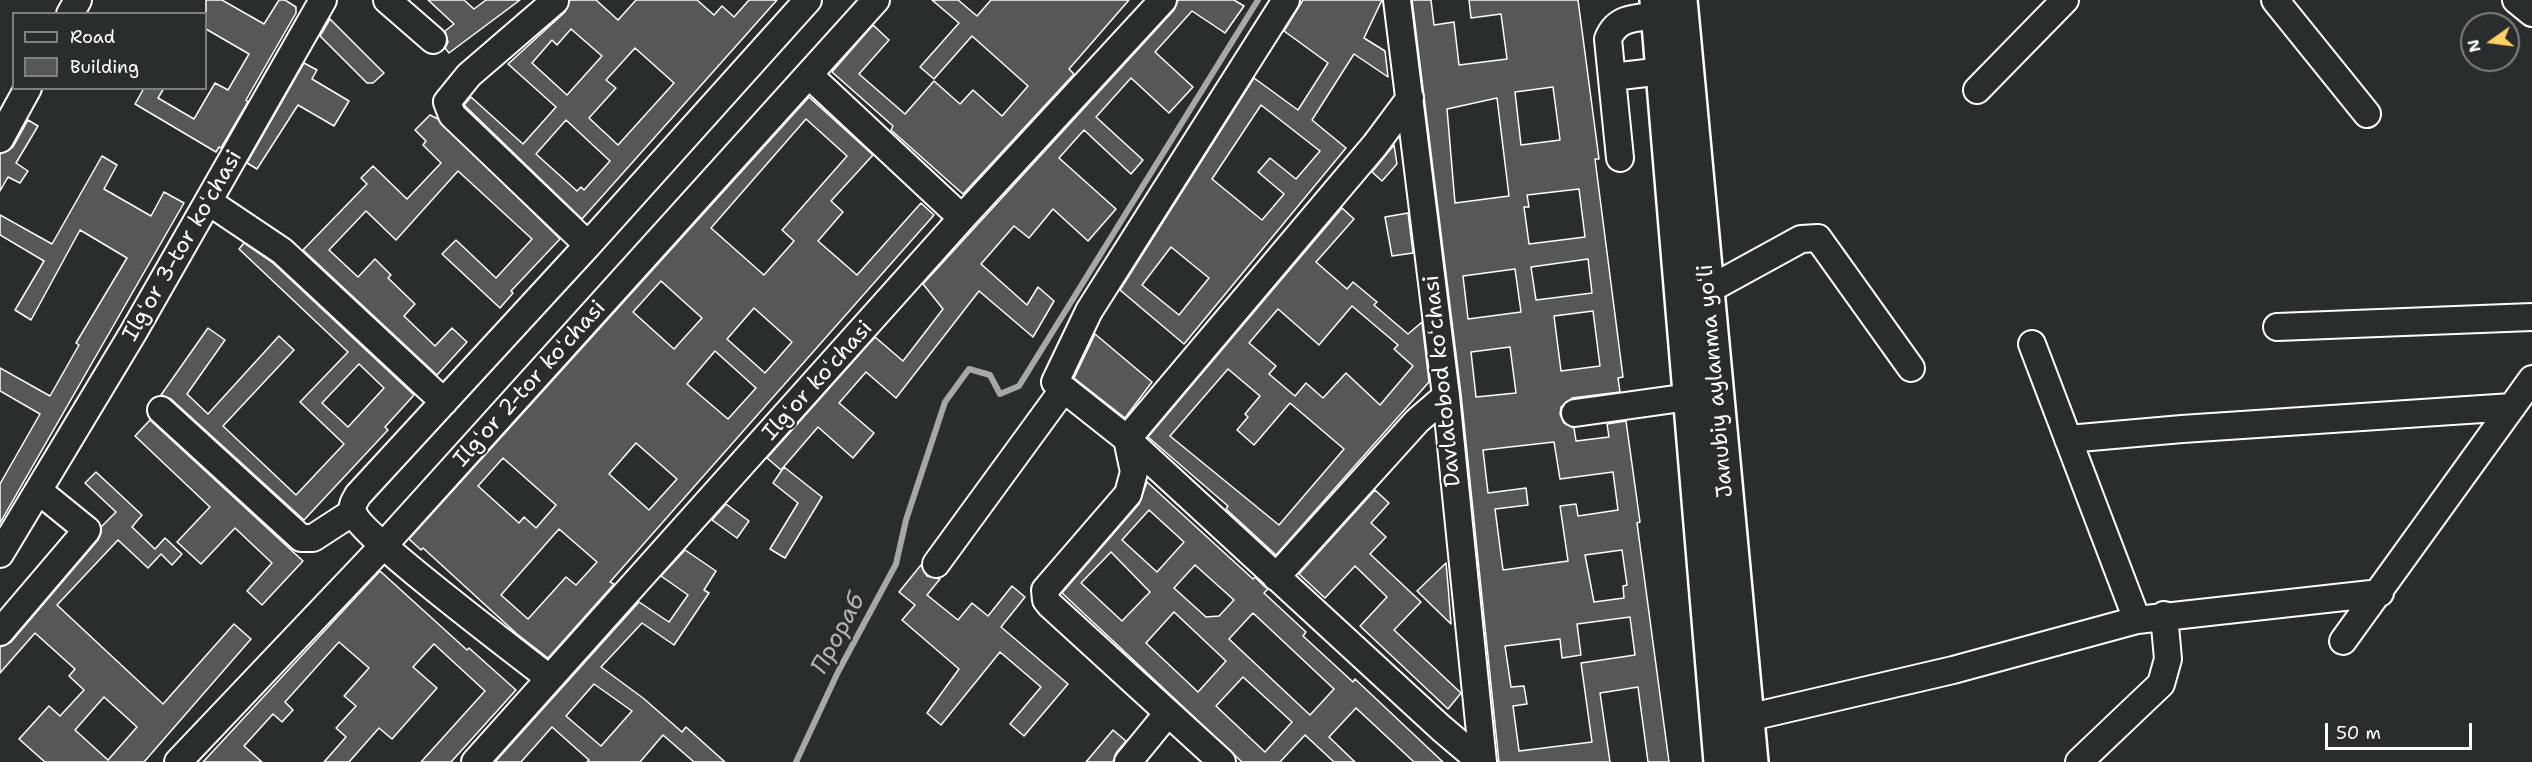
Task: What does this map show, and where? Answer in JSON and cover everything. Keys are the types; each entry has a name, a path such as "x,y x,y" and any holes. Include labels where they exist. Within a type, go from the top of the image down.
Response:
{"highway":[{"name":"Janubiy aylanma yoʻli","path":"1665,5 1663,71 1721,762"},
{"name":"Janubiy aylanma yoʻli","path":"1665,5 1708,290 1751,762"}],"street":[{"path":"387,0 433,40"},
{"path":"161,410 302,538 313,538 353,512 358,495 588,245 808,0"},
{"name":"Ilgʻor 2-tor koʻchasi","path":"178,762 384,546 876,0"},
{"name":"Ilgʻor koʻchasi","path":"475,762 962,218 1163,0"},
{"path":"1286,0 1089,311 1055,380 1063,390 1127,439 1482,762"},
{"name":"Davlatobod koʻchasi","path":"1397,0 1446,396 1482,762"},
{"path":"1977,90 2065,0"},
{"path":"2275,0 2367,114"},
{"path":"2516,0 2532,13"},
{"path":"555,1 469,75 447,102 452,115 588,245"},
{"name":"Ilgʻor 3-tor koʻchasi","path":"0,554 209,202 318,2"},
{"path":"1620,158 1608,39 1615,25 1665,5"},
{"path":"1612,76 1663,71"},
{"path":"809,75 962,218"},
{"path":"0,139 27,90"},
{"path":"1127,439 1375,145 1410,98"},
{"path":"209,202 282,250 444,402"},
{"path":"1708,290 1801,239 1818,238 1911,368"},
{"path":"2277,327 2532,317"},
{"path":"2032,344 2137,620"},
{"path":"2343,641 2532,380"},
{"path":"936,564 1063,390"},
{"path":"1276,577 1417,421 1446,396"},
{"path":"1575,413 1689,397"},
{"path":"2068,439 2512,407"},
{"path":"1127,439 1134,472 1128,494 1045,590 1046,600 1222,762"},
{"path":"0,632 87,530 39,491"},
{"path":"353,512 384,546 549,678"},
{"path":"1747,718 1953,670 2137,620 2164,615 2380,592"},
{"path":"2079,762 2161,684 2168,659 2164,615"},
{"path":"1128,762 1168,713"}],"building":[{"path":"206,0 222,0 264,24 279,0 285,0 296,7 296,13 246,100 248,102 221,148 219,147 216,152 135,104 143,90 163,90 158,98 194,119 215,83 228,90 249,54 207,30"},
{"path":"428,0 464,0 474,9 486,0 520,0 449,53 445,48 448,42 445,31 454,24"},
{"path":"570,0 596,0 618,20 636,0 697,0 714,15 722,6 734,17 749,0 777,0 582,219 464,105 471,97 523,144 556,107 508,64 565,12","holes":["571,29 602,56 567,95 532,63 552,40 557,45","635,48 674,83 618,145 589,118 616,88 606,80","566,120 610,161 584,190 581,187 577,191 536,154"]},
{"path":"932,0 958,0 977,16 991,0 1129,0 1069,69 1074,74 963,194 891,130 893,126 832,72 873,25 889,40 859,74 905,114 934,81 960,104 973,90 1002,116 1028,86 972,36 934,79 920,67 959,23"},
{"path":"1178,0 1234,0 1244,6 1225,33 1192,11 1155,52 1193,87 1169,113 1131,78 1096,117 1143,160 1131,174 1084,130 1059,158 1116,209 1088,241 1053,209 1029,238 1014,226 981,264 1027,305 1038,287 1054,301 1033,337 979,291 896,398 866,372 839,403 874,433 853,458 818,427 781,470 767,458 875,337 903,361 943,309 923,284 1174,10"},
{"path":"1303,0 1382,0 1364,38 1385,51 1388,77 1354,54 1312,120 1346,148 1184,344 1120,290 1254,78 1298,110 1328,63 1284,31","holes":["1261,105 1320,151 1296,179 1270,158 1258,172 1284,194 1262,220 1212,179","1171,247 1209,278 1179,315 1142,285"]},
{"path":"1412,0 1431,0 1434,25 1454,22 1459,65 1507,59 1501,14 1471,18 1469,0 1578,0 1599,159 1595,159 1623,377 1618,378 1620,392 1572,398 1561,407 1560,414 1564,423 1574,428 1576,441 1609,437 1607,424 1626,421 1640,522 1637,523 1669,762 1648,762 1638,687 1600,693 1610,762 1499,762 1461,394","holes":["1553,87 1560,140 1521,145 1515,92","1497,98 1509,196 1455,203 1447,109","1579,189 1585,237 1529,244 1524,207 1529,207 1527,195","1588,259 1592,293 1536,300 1531,267","1515,269 1521,312 1468,319 1463,276","1593,311 1600,366 1561,371 1554,316","1510,347 1516,393 1476,397 1471,352","1554,442 1560,479 1613,472 1618,510 1578,516 1576,504 1560,506 1568,561 1503,570 1495,509 1528,505 1526,488 1488,493 1483,450","1622,550 1627,585 1623,586 1624,598 1594,602 1585,555","1630,617 1635,655 1581,663 1592,742 1519,751 1513,706 1527,704 1524,686 1511,687 1505,646 1560,639 1562,658 1581,655 1577,624"]},
{"path":"330,19 384,73 373,83 367,83 320,36"},
{"path":"304,63 317,70 312,79 349,101 334,126 298,105 257,169 247,163"},
{"path":"809,97 873,155 831,201 843,212 818,241 857,275 921,203 934,215 610,582 614,584 548,658 517,634 423,548 421,550 409,539","holes":["806,119 847,156 782,230 794,241 764,275 711,228","661,281 702,318 674,349 633,312","754,308 792,342 765,373 727,339","715,351 756,388 728,419 687,384","636,443 677,479 649,510 609,474","503,458 556,505 536,528 524,517 519,523 478,486","559,529 597,562 576,585 566,577 528,619 501,595"]},
{"path":"430,115 438,119 560,239 511,291 513,293 500,308 442,254 456,240 496,278 532,239 458,171 396,240 366,211 329,250 358,277 375,259 391,275 388,278 415,304 404,316 435,346 452,328 467,342 437,375 303,250 367,184 361,178 373,166 407,199 441,163 423,145 426,141 415,130"},
{"path":"28,120 38,126 16,163 28,171 20,183 8,177 0,191 0,154 13,147"},
{"path":"1394,145 1397,164 1382,181 1372,172"},
{"path":"102,156 117,165 104,189 151,216 164,192 184,203 0,523 0,484 40,414 0,391 0,368 50,396 79,345 76,343 127,258 80,230 31,320 15,310 44,261 0,235 0,215 52,244"},
{"path":"1342,208 1354,219 1316,262 1347,289 1353,282 1377,302 1374,305 1408,334 1422,322 1429,382 1276,555 1226,509 1228,506 1148,437","holes":["1352,306 1398,345 1394,349 1413,366 1380,405 1346,373 1323,398 1306,383 1295,396 1269,374 1276,366 1249,343 1278,309 1319,345","1228,369 1260,396 1245,414 1248,417 1237,430 1254,445 1290,403 1344,449 1279,525 1170,436"]},
{"path":"1408,213 1413,253 1392,256 1385,217"},
{"path":"244,243 273,263 414,395 385,427 388,430 304,520 171,399 161,395 208,328 225,340 187,394 208,414 279,336 294,350 223,426 296,495 344,444 300,402 348,352 239,249","holes":["359,364 384,388 348,427 322,403"]},
{"path":"1095,334 1152,382 1125,418 1074,378"},
{"path":"150,420 303,561 262,605 247,591 272,563 235,528 201,564 177,542 210,507 135,436"},
{"path":"784,467 822,497 785,558 770,549 798,503 773,483"},
{"path":"96,472 142,515 132,527 155,549 165,538 182,554 172,565 161,554 148,568 118,540 57,605 163,704 234,624 251,639 144,762 45,762 19,739 49,706 60,716 84,690 69,676 75,669 35,633 0,673 0,647 11,642 98,540 101,527 116,512 85,483","holes":["104,697 137,727 108,760 75,730"]},
{"path":"1147,482 1253,579 1255,577 1268,589 1264,593 1306,632 1303,636 1353,682 1355,679 1443,762 1414,762 1356,708 1329,737 1355,762 1334,762 1305,735 1280,762 1242,762 1062,593 1139,504","holes":["1149,510 1184,542 1157,572 1122,540","1111,552 1150,592 1122,621 1081,583","1195,565 1234,600 1219,616 1206,617 1174,588","1174,612 1226,661 1198,692 1146,643","1253,613 1334,689 1310,715 1229,639","1243,677 1292,722 1265,752 1216,706"]},
{"path":"1375,490 1389,503 1371,523 1386,537 1370,554 1421,602 1394,630 1461,693 1448,709 1360,626 1387,597 1355,566 1325,598 1299,574"},
{"path":"726,504 749,521 737,538 712,520"},
{"path":"685,550 716,571 704,590 709,593 674,645 642,623 601,667 643,698 682,732 686,727 725,762 694,762 663,735 640,762 587,762 589,760 552,727 521,762 495,762 639,602 669,622 688,595 661,576","holes":["594,684 632,711 601,746 566,716"]},
{"path":"1446,563 1448,585 1451,624 1417,591"},
{"path":"921,565 927,576 940,579 927,595 958,620 972,603 988,616 1012,586 1025,597 1001,627 1068,684 1024,736 1010,724 1041,687 1000,652 941,725 927,713 959,669 902,620 915,605 899,592"},
{"path":"380,571 467,650 469,648 516,690 451,762 421,762 485,691 434,644 413,667 437,688 392,739 379,728 349,762 324,762 346,737 336,728 356,706 344,696 369,668 339,642 285,702 293,710 282,722 273,714 244,746 262,762 203,762"},
{"path":"1113,730 1126,741 1116,753 1113,762 1086,762"}],"waterway":[{"name":"Прораб","path":"796,762 838,672 896,564 906,520 945,402 969,369 990,375 1000,394 1019,386 1258,0"}]}
